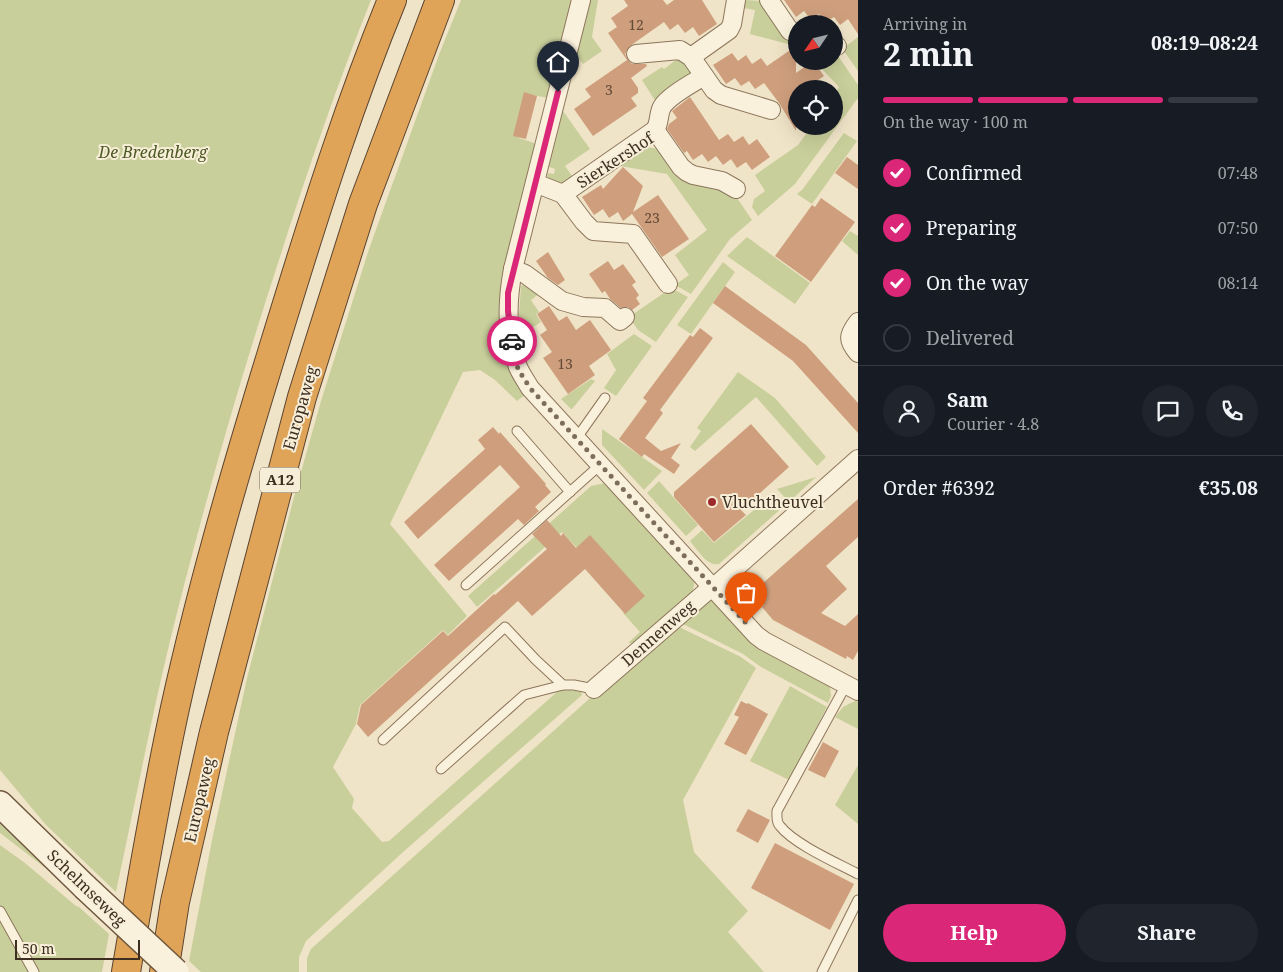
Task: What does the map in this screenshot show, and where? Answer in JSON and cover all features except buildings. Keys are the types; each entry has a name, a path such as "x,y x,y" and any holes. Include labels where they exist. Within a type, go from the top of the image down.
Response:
{"highway":[{"name":"A12","path":"126,972 175,708 220,530 269,360 330,166 392,0"},
{"name":"Europaweg","path":"164,972 175,902 214,732 302,397 363,204 440,0"}],"main road":[{"name":"Schelmseweg","path":"0,804 176,972"}],"street":[{"path":"581,0 508,293 508,311 518,369 530,388 764,641 852,688"},
{"path":"691,57 729,30 732,24 736,0"},
{"path":"769,0 788,28"},
{"path":"636,54 680,50 691,57 714,90 721,95 771,110"},
{"path":"655,130 658,127 661,110 665,103 704,76"},
{"name":"Sierkershof","path":"563,194 655,130 681,167 687,172 722,181 736,189"},
{"name":"Sierkershof","path":"535,183 563,194 584,222 594,231 633,234 668,284"},
{"path":"513,269 525,274 562,301 583,307 605,308 620,321 625,317"},
{"path":"858,322 850,333 850,344 858,353"},
{"name":"Dennenweg","path":"594,689 713,588 858,459"}],"lane":[{"path":"576,438 605,398"},
{"path":"517,432 570,492"},
{"path":"466,585 600,464"},
{"path":"383,740 505,627 563,685"},
{"path":"441,769 524,695 563,685 594,689"},
{"path":"852,688 777,811 777,819 779,826 802,844 858,874"},
{"path":"822,972 858,900"},
{"path":"0,911 34,972"}],"green space":[{"name":"De Bredenberg","path":"0,0 371,0 334,96 300,194 221,449 170,641 116,892 46,825 0,770"},
{"path":"461,0 574,0 548,98 528,94 519,138 537,144 502,292 526,394 517,401 495,380 480,370 463,372 390,524 467,616 448,635 443,630 360,705 356,724 333,767 354,799 352,808 382,842 389,841 558,691 565,689 581,692 582,695 402,853 306,941 299,957 299,972 201,972 189,961 212,840 247,678 295,493 321,401 369,249 440,52"},
{"path":"590,0 598,0 592,37 602,51 583,64 576,55"},
{"path":"746,0 760,1 771,19 788,38 788,44 750,34 755,10 743,8"},
{"path":"858,37 858,71 844,51 845,47"},
{"path":"676,60 686,61 692,70 689,79 656,102 642,80 662,67 664,69"},
{"path":"843,63 858,85 858,98 843,118 843,80 832,80 823,70 843,70"},
{"path":"563,111 590,149 565,166 572,176 572,180 561,184 550,180 547,176 548,173 554,174 555,169 549,167"},
{"path":"844,133 857,141 812,204 797,194 802,190"},
{"path":"805,135 831,135 795,184 758,216 752,207 754,199 765,191 755,175 798,145"},
{"path":"645,147 659,149 735,195 752,220 730,239 691,294 675,285 689,275 675,255 707,230 667,174 614,165"},
{"path":"850,231 858,236 858,255 842,241"},
{"path":"747,237 810,283 795,304 727,256"},
{"path":"723,262 735,272 691,334 677,325"},
{"path":"525,284 540,293 531,300 539,312 536,314 541,322 521,335 519,315 521,286"},
{"path":"671,288 688,297 656,342 638,330 629,317"},
{"path":"634,334 652,346 616,396 604,388 616,370 607,354"},
{"path":"738,372 775,398 826,457 817,466 756,397 695,451 690,447 701,431 697,428"},
{"path":"591,379 595,381 572,409 561,399"},
{"path":"602,429 662,471 644,490 602,445"},
{"path":"816,477 789,502 777,489"},
{"path":"659,481 698,525 686,536 647,493"},
{"path":"605,483 695,581 691,598 640,643 628,643 640,632 623,613 643,595 577,548 562,532 477,607 468,596 591,486"},
{"path":"775,497 784,506 719,564 710,563 706,560 690,541 702,530 714,543 765,501 768,503"},
{"path":"707,600 716,602 830,686 831,696 828,703 761,667 743,654 679,622"},
{"path":"675,625 741,657 756,668 683,800 694,852 748,911 728,932 764,972 307,972 307,958 311,949 589,699"},
{"path":"790,686 827,707 789,780 750,761"},
{"path":"857,700 858,729 835,717 843,707"},
{"path":"858,765 858,824 835,805"},
{"path":"0,818 61,880 0,833"},
{"path":"0,845 79,907 109,934 102,972 37,972 0,906"},
{"path":"0,917 30,972 0,972"}],"way so far":[{"path":"512,341 518,369 530,388 746,623"}],"place":[{"name":"Vluchtheuvel","path":"712,502"}],"route":[{"path":"512,341 508,293 558,92"}]}
